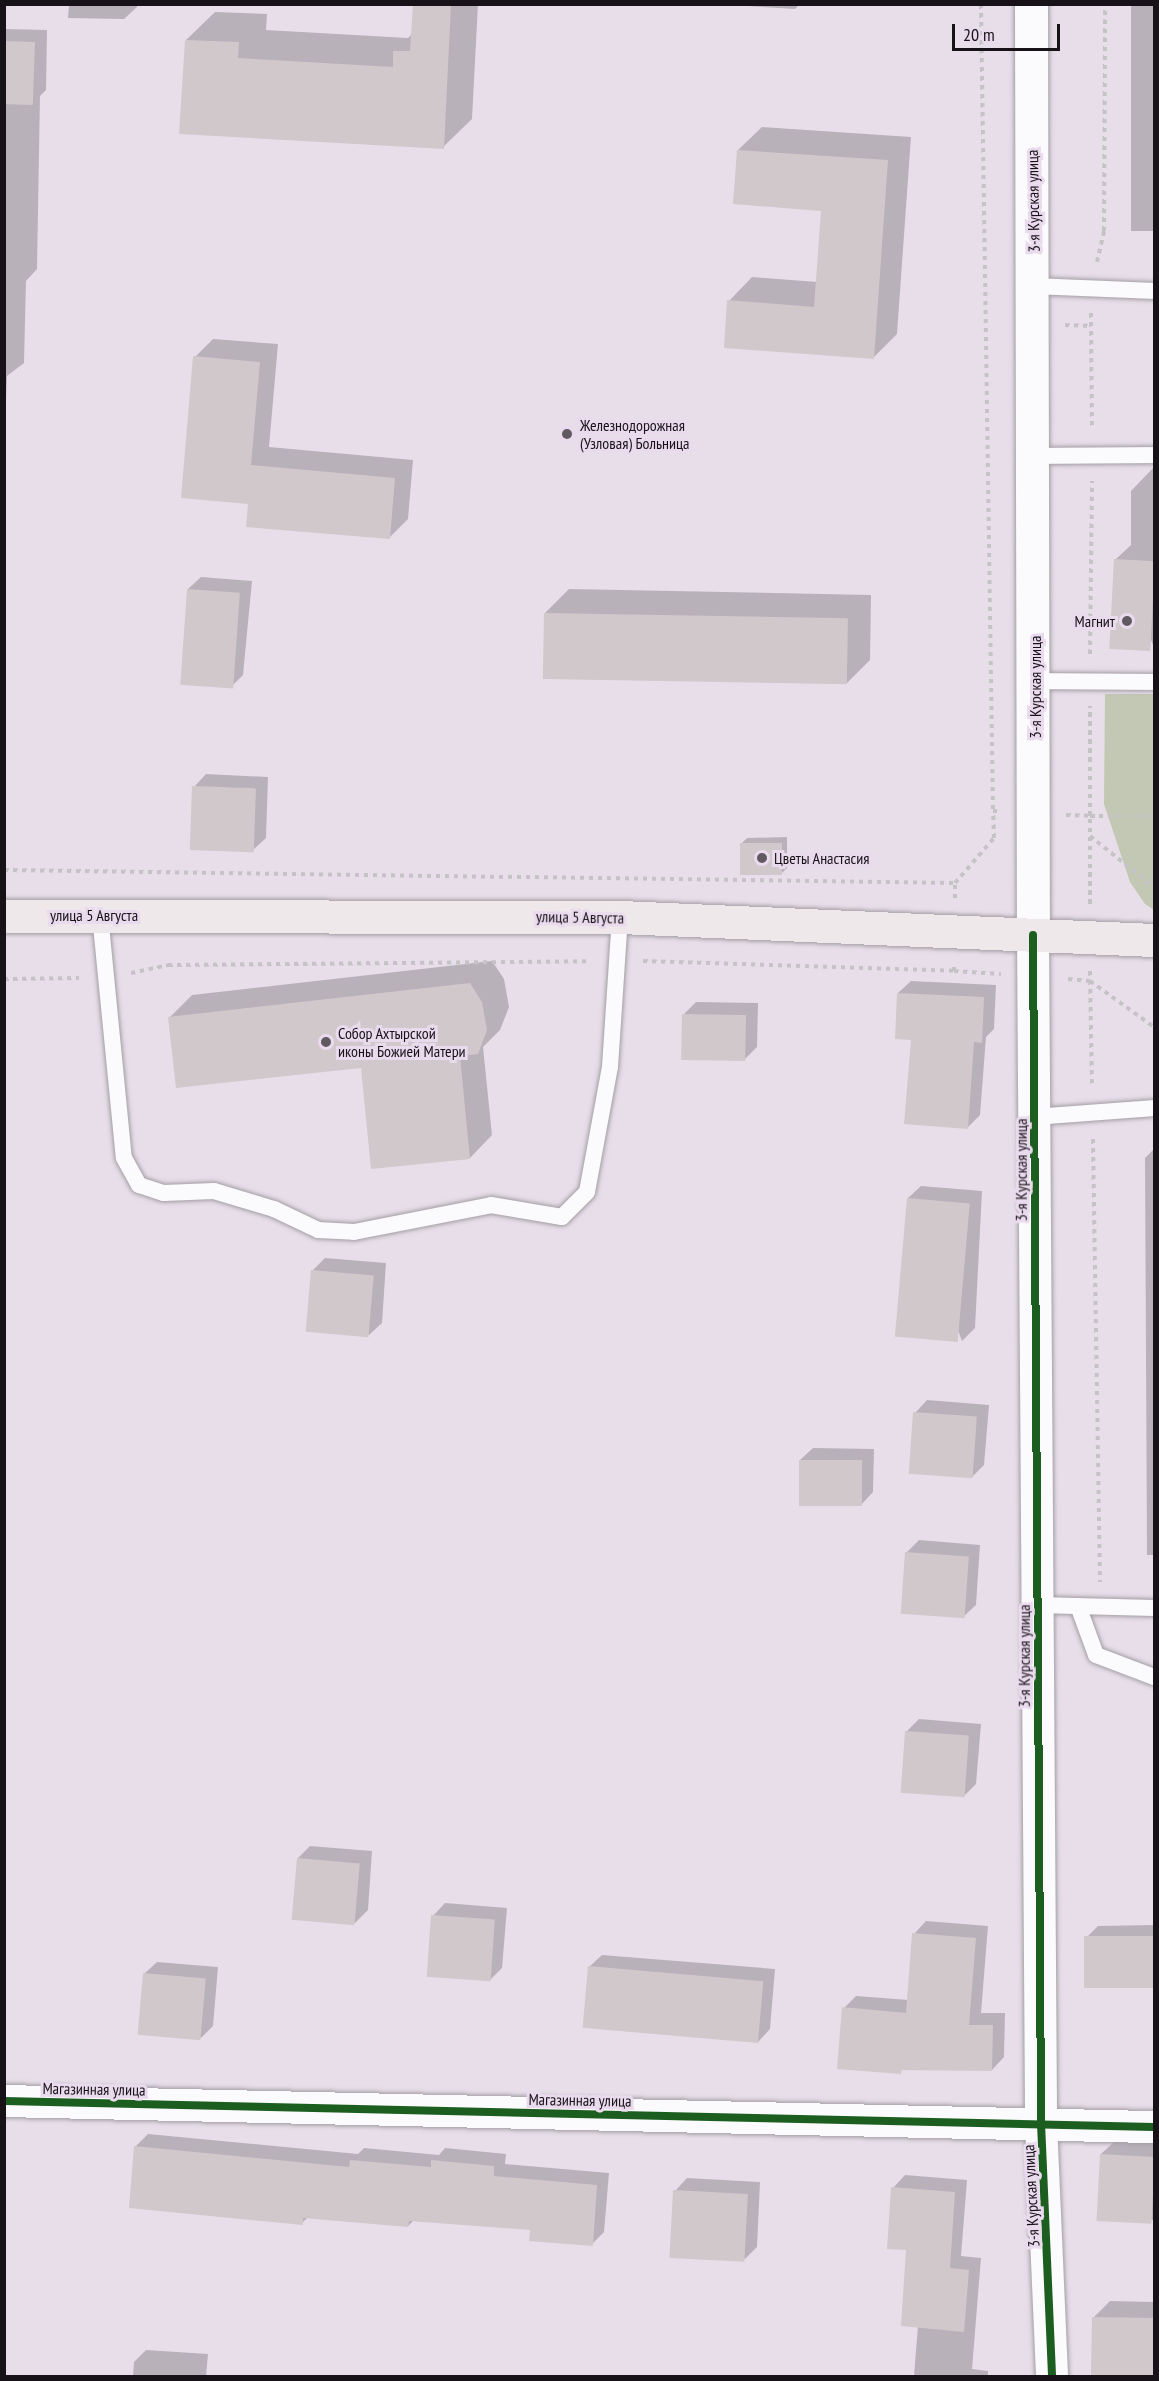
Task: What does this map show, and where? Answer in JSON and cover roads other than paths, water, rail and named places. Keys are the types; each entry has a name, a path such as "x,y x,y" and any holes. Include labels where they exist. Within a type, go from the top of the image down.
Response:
{"main road":[{"name":"3-я Курская улица","path":"1031,4 1035,456 1033,935"},
{"name":"улица 5 Августа","path":"4,916 620,917 1155,940"}],"street":[{"name":"3-я Курская улица","path":"1033,935 1041,2123 1052,2376"},
{"name":"Магазинная улица","path":"4,2101 1155,2127"}],"lane":[{"path":"1034,286 1155,291"},
{"path":"1035,456 1155,455"},
{"path":"1035,681 1155,682"},
{"path":"100,915 124,1158 139,1185 164,1193 214,1191 274,1209 318,1230 354,1232 491,1205 562,1216 587,1192 610,1066 620,917"},
{"path":"1035,1117 1155,1108"},
{"path":"1037,1605 1155,1608"},
{"path":"1078,1606 1096,1655 1155,1677"}],"place":[{"name":"Железнодорожная (Узловая) Больница","path":"567,434"},
{"name":"Магнит","path":"1127,621"},
{"name":"Цветы Анастасия","path":"762,858"},
{"name":"Собор Ахтырской иконы Божией Матери","path":"326,1042"}]}
